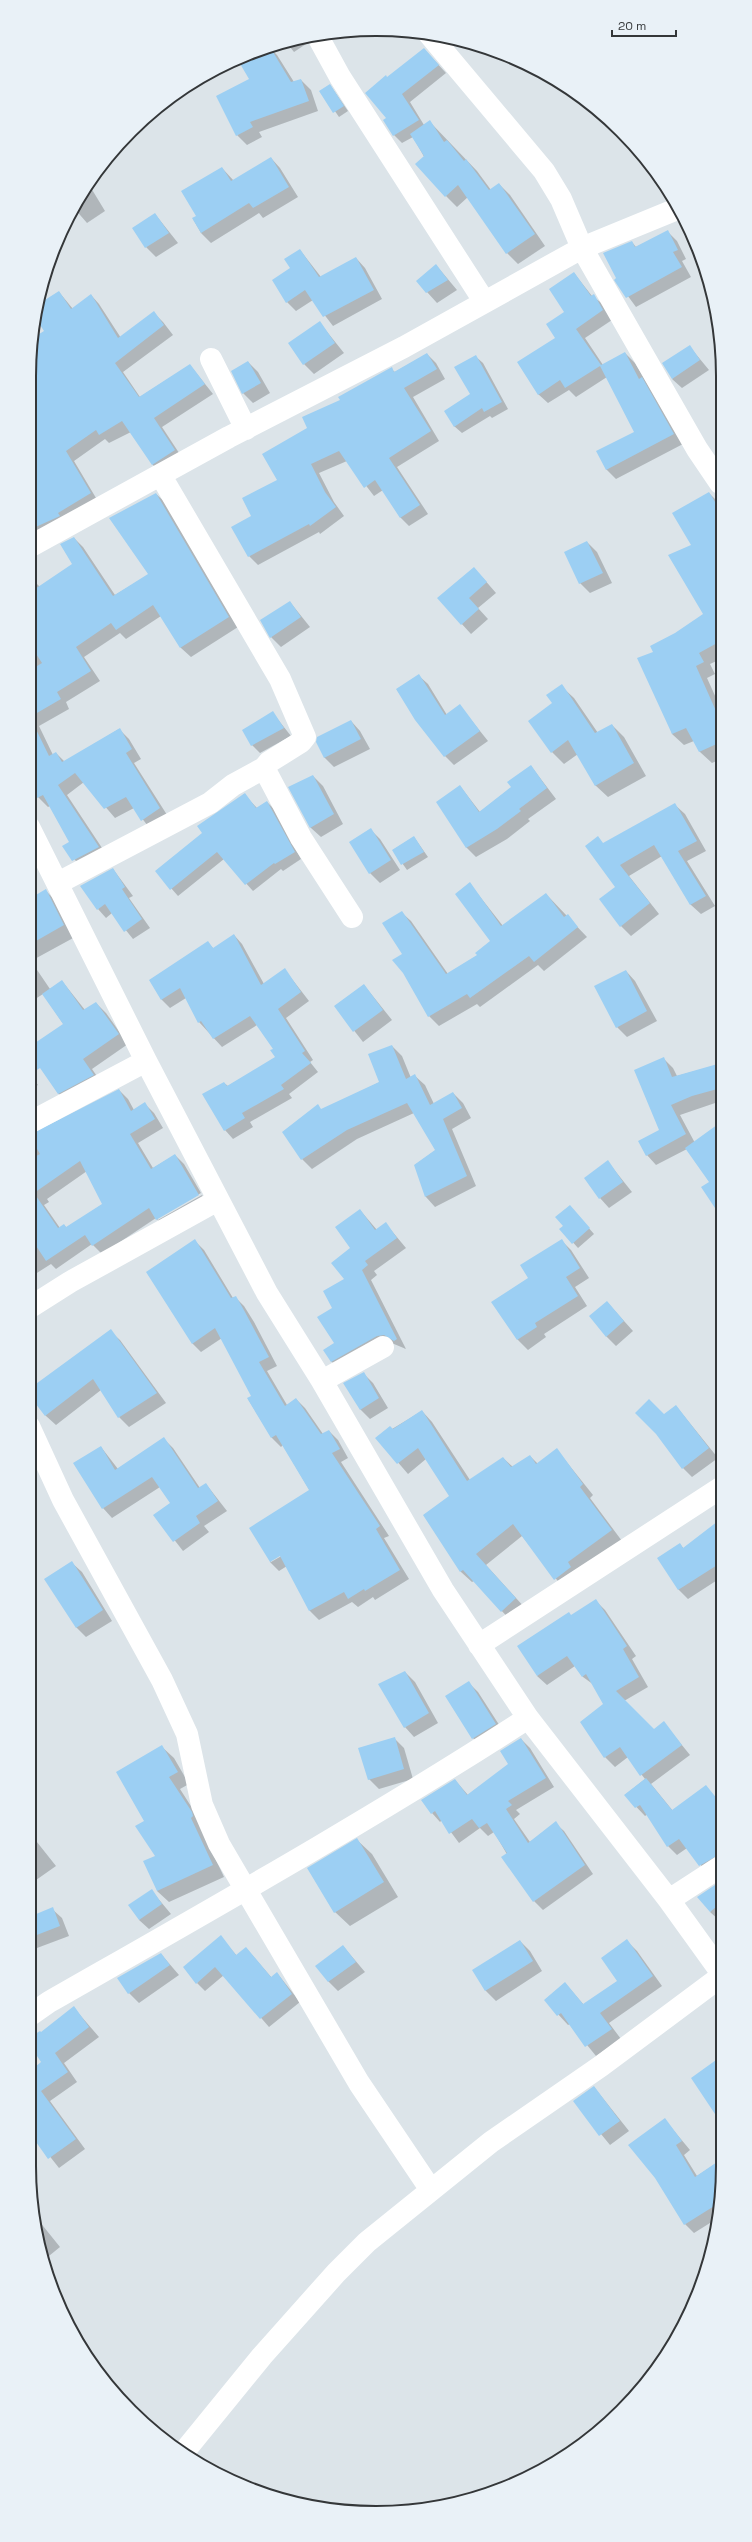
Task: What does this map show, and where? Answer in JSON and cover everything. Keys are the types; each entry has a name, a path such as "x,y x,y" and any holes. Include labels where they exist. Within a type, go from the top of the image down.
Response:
{"street":[{"path":"320,41 340,77 484,302"},
{"path":"436,42 544,171 561,199 582,248 697,449 716,477"},
{"path":"36,543 246,429 404,347 582,248 672,210"},
{"path":"211,359 246,429"},
{"path":"58,883 210,802 233,785 264,768 269,762 301,742 305,737 303,729 280,678 234,596 161,476"},
{"path":"264,768 301,838 352,917"},
{"path":"36,841 146,1061 267,1293 322,1380 443,1590 528,1718 669,1900 716,1965"},
{"path":"36,1119 146,1061"},
{"path":"36,1304 70,1282 218,1200"},
{"path":"322,1380 383,1347"},
{"path":"36,1441 63,1500 168,1693 187,1734 202,1805 219,1844 356,2077 431,2190"},
{"path":"479,1645 716,1491"},
{"path":"36,2011 49,2002 246,1889 433,1779 528,1718"},
{"path":"669,1900 716,1869"},
{"path":"187,2449 262,2356 336,2273 367,2242 491,2142 601,2066 716,1980"}],"building":[{"path":"424,48 439,65 402,94 419,120 393,136 383,120 386,118 365,93 386,75 387,77"},
{"path":"273,52 291,82 301,79 309,101 250,122 253,127 236,136 216,96 249,79 240,64"},
{"path":"330,84 344,106 333,113 319,91"},
{"path":"430,120 444,142 447,140 464,161 466,159 489,190 499,183 535,234 506,254 458,185 445,197 415,164 424,156 410,134"},
{"path":"271,157 289,187 253,208 249,203 201,233 192,218 196,216 181,191 222,167 231,181"},
{"path":"155,213 169,233 145,248 132,228"},
{"path":"668,230 678,250 673,252 682,267 626,298 614,280 616,278 603,253 632,241 635,247"},
{"path":"300,249 319,277 356,257 374,290 323,317 305,290 286,303 272,280 290,268 284,259"},
{"path":"436,264 448,280 426,293 416,281"},
{"path":"574,272 591,296 594,294 603,310 576,329 601,365 625,352 639,379 642,377 674,434 606,470 596,451 634,432 600,366 565,388 560,380 538,395 517,362 555,338 546,324 564,312 549,289"},
{"path":"59,291 71,309 91,294 118,338 154,311 164,325 115,363 139,397 190,364 205,384 154,418 175,450 152,465 122,421 99,435 96,430 66,451 91,493 58,513 60,516 36,527 36,376 39,334 44,331 40,325 45,300"},
{"path":"320,321 335,343 303,365 288,343"},
{"path":"690,345 700,360 672,379 662,363"},
{"path":"427,353 437,369 404,388 431,431 389,458 420,505 400,518 375,480 364,488 339,451 311,464 325,492 336,507 310,526 309,524 248,557 231,527 251,516 242,498 277,480 262,454 307,428 302,417 340,400 338,397 392,367 394,372"},
{"path":"476,355 502,402 484,412 482,408 454,427 444,411 470,394 454,367"},
{"path":"248,361 261,383 242,394 231,371"},
{"path":"709,492 716,503 716,644 699,653 704,662 696,666 716,711 716,744 699,752 686,728 672,734 637,658 653,652 650,646 675,633 703,614 668,555 691,545 672,513"},
{"path":"156,493 229,617 180,648 153,605 116,630 111,623 76,647 91,671 57,692 61,699 36,714 36,667 42,663 36,654 36,588 72,564 60,544 74,537 113,596 148,574 109,518"},
{"path":"587,541 603,573 579,584 564,552"},
{"path":"474,567 487,582 469,598 479,609 461,625 437,598"},
{"path":"290,601 301,617 270,638 260,620"},
{"path":"419,674 445,715 460,704 480,731 444,757 415,720 396,689"},
{"path":"562,684 595,733 612,724 634,763 595,786 568,740 551,753 528,721 552,703 546,695"},
{"path":"273,711 284,728 251,746 242,730"},
{"path":"351,720 361,739 324,758 316,742 317,737"},
{"path":"120,728 132,749 126,753 160,808 141,821 126,797 104,809 75,773 58,785 99,847 72,861 62,846 69,842 43,795 37,798 36,729 49,756 56,752 62,762"},
{"path":"531,765 547,788 519,809 521,811 497,829 466,848 436,802 460,785 479,812 511,787 507,782"},
{"path":"313,775 334,814 310,828 288,787"},
{"path":"245,793 256,808 267,801 295,852 275,864 274,863 245,885 217,852 170,890 155,871 202,833 197,826"},
{"path":"675,803 697,841 678,851 706,896 690,905 654,845 620,865 650,903 620,927 599,899 615,887 585,846 598,836 603,843"},
{"path":"371,828 391,860 369,874 349,842"},
{"path":"414,836 424,852 401,865 392,850"},
{"path":"113,868 125,887 122,889 142,919 124,932 105,904 97,910 80,886"},
{"path":"470,882 501,926 546,893 564,917 568,914 578,927 534,962 529,956 470,998 467,994 428,1017 403,973 392,960 402,954 382,923 402,911 446,974 477,955 475,953 490,941 455,894"},
{"path":"46,889 64,925 36,941 36,895"},
{"path":"234,934 261,985 285,968 301,992 278,1009 305,1051 302,1053 311,1063 281,1085 284,1089 242,1113 245,1118 224,1131 202,1094 224,1082 227,1086 275,1057 270,1050 273,1049 250,1016 213,1039 201,1021 198,1023 180,988 161,1000 149,980 208,941 213,948"},
{"path":"626,970 647,1011 616,1028 594,986"},
{"path":"62,980 83,1010 96,1002 119,1034 83,1059 94,1075 58,1094 40,1068 36,1071 36,1042 63,1024 42,994"},
{"path":"364,984 383,1010 353,1032 334,1006"},
{"path":"392,1045 406,1079 415,1074 430,1105 453,1092 462,1108 443,1119 467,1176 425,1197 414,1165 435,1150 407,1103 347,1130 301,1160 282,1132 318,1104 321,1109 379,1082 368,1054"},
{"path":"664,1057 672,1077 716,1064 716,1089 692,1096 671,1105 686,1134 646,1156 638,1141 659,1130 634,1070"},
{"path":"119,1089 131,1111 145,1102 155,1119 130,1134 151,1169 175,1154 199,1195 156,1220 149,1208 92,1246 85,1235 46,1261 36,1246 36,1196 58,1228 64,1224 66,1227 102,1204 80,1161 36,1192 36,1156 40,1154 36,1147 36,1131"},
{"path":"716,1126 716,1210 701,1187 709,1182 685,1148"},
{"path":"608,1160 623,1182 599,1199 584,1178"},
{"path":"570,1205 590,1228 572,1244 559,1229 563,1226 555,1217"},
{"path":"360,1209 375,1230 386,1222 397,1238 365,1261 368,1265 362,1270 397,1339 394,1341 384,1335 377,1336 331,1362 323,1350 334,1343 317,1317 332,1308 323,1291 344,1279 331,1263 350,1248 335,1227"},
{"path":"195,1239 231,1298 236,1296 245,1312 269,1357 259,1362 285,1406 296,1398 321,1434 329,1430 340,1449 332,1453 380,1526 376,1529 400,1570 365,1591 364,1589 348,1599 344,1592 309,1611 280,1556 270,1562 249,1528 309,1490 276,1435 271,1438 247,1398 251,1396 215,1328 192,1344 146,1272"},
{"path":"562,1239 580,1268 566,1277 578,1296 535,1323 537,1327 517,1340 491,1302 528,1278 520,1265"},
{"path":"607,1301 624,1321 606,1337 589,1316"},
{"path":"111,1329 157,1393 118,1418 93,1379 45,1416 36,1404 36,1384"},
{"path":"364,1372 379,1398 360,1410 343,1383"},
{"path":"649,1399 664,1414 676,1405 709,1448 682,1469 656,1434 635,1413"},
{"path":"422,1410 467,1481 503,1457 511,1467 530,1455 536,1464 557,1448 583,1484 580,1487 612,1530 568,1562 571,1567 554,1580 513,1524 476,1554 516,1598 501,1612 463,1570 460,1572 423,1515 449,1496 418,1448 397,1464 375,1438 390,1426 393,1429"},
{"path":"164,1437 198,1488 206,1483 218,1501 196,1516 200,1523 173,1542 153,1515 170,1503 152,1477 102,1509 73,1463 101,1446 115,1470"},
{"path":"716,1523 716,1566 678,1590 657,1558 680,1543 683,1548"},
{"path":"72,1561 103,1610 76,1628 44,1579"},
{"path":"596,1599 627,1646 623,1649 639,1677 616,1691 654,1729 664,1721 682,1745 640,1776 620,1747 604,1758 580,1722 603,1704 586,1674 582,1677 567,1656 537,1676 517,1646 569,1612 571,1615"},
{"path":"405,1671 429,1713 404,1728 378,1684"},
{"path":"469,1681 496,1724 472,1739 445,1696"},
{"path":"395,1737 404,1769 368,1780 358,1748"},
{"path":"521,1738 546,1778 508,1801 512,1805 506,1809 528,1843 556,1821 585,1865 533,1902 501,1857 507,1853 487,1823 479,1828 472,1819 449,1834 435,1811 431,1814 421,1800 455,1779 467,1795 508,1764 500,1751"},
{"path":"162,1745 178,1772 169,1777 192,1812 193,1816 191,1818 213,1865 157,1891 143,1861 155,1856 135,1826 144,1821 116,1772"},
{"path":"646,1778 672,1810 706,1785 716,1798 716,1856 699,1866 679,1839 667,1847 640,1805 635,1808 624,1795"},
{"path":"357,1838 384,1882 334,1913 307,1868"},
{"path":"716,1884 716,1907 710,1912 697,1897"},
{"path":"152,1889 162,1904 139,1920 128,1905"},
{"path":"53,1907 60,1926 36,1935 36,1914"},
{"path":"221,1935 236,1955 246,1947 271,1977 277,1972 292,1994 260,2019 215,1967 196,1984 183,1967"},
{"path":"627,1939 653,1976 600,2013 612,2029 585,2047 561,2013 557,2016 544,2000 565,1982 583,2004 617,1981 601,1958"},
{"path":"520,1940 533,1961 485,1991 472,1970"},
{"path":"343,1945 356,1962 328,1982 315,1966"},
{"path":"161,1953 170,1965 128,1994 117,1978"},
{"path":"74,2006 89,2027 55,2053 68,2072 41,2091 76,2139 48,2159 36,2142 36,2066 41,2062 36,2054 36,2034 40,2031 41,2032"},
{"path":"716,2060 716,2116 691,2078"},
{"path":"594,2086 620,2121 599,2136 573,2101"},
{"path":"665,2118 682,2141 676,2145 695,2177 716,2163 713,2207 684,2225 655,2178 628,2145"}]}
